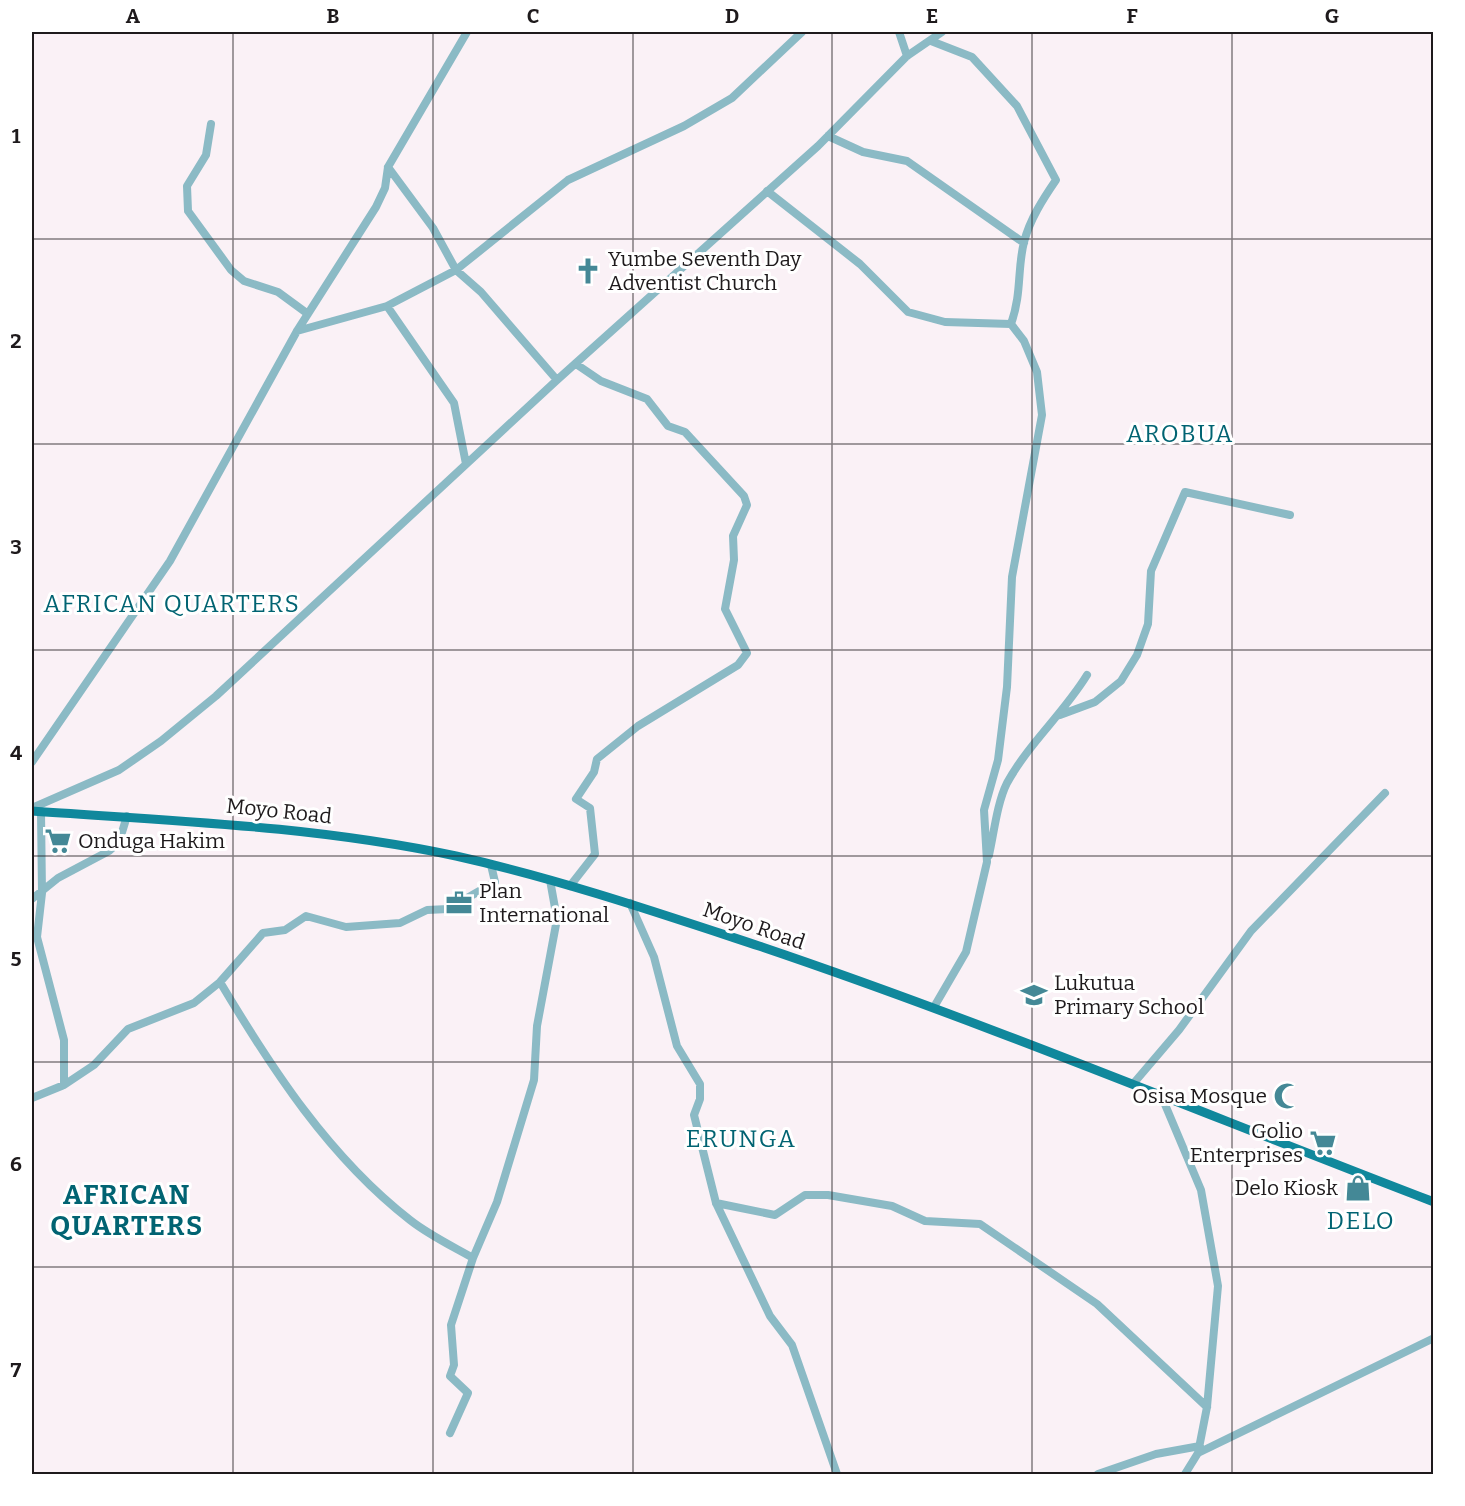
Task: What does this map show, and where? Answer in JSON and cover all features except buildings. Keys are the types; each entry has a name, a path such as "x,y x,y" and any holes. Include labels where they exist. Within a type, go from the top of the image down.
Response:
{"main road":[{"name":"Moyo Road","path":"35,810 313,831 491,865 550,880 630,903 934,1007 1434,1202"}],"street":[{"path":"32,762 170,561 297,332 375,207 385,188 388,167 467,32"},
{"path":"297,332 387,306 456,270 568,180 684,126 732,98 802,32"},
{"path":"899,32 907,56"},
{"path":"64,1085 64,1040 37,937 42,893 35,810 119,770 161,741 216,696 557,380 828,136 907,56 942,32"},
{"path":"931,41 972,57 1017,106 1056,180 1032,218 1024,243 1019,302 1011,324"},
{"path":"211,124 206,155 187,186 188,211 231,270 244,281 278,292 308,314"},
{"path":"828,136 863,152 907,161 1024,243"},
{"path":"388,167 433,228 456,270 482,292 557,380"},
{"path":"767,191 860,264 908,312 945,322 1011,324"},
{"path":"387,306 454,403 466,464"},
{"path":"987,862 984,810 998,760 1007,687 1012,577 1042,415 1037,372 1024,341 1011,324"},
{"path":"570,886 595,854 590,808 576,799 594,772 597,759 638,726 738,665 747,653 725,609 734,560 733,536 747,505 744,496 685,432 668,426 647,399 601,381 576,364"},
{"path":"1060,715 1095,702 1121,681 1137,655 1148,624 1151,571 1185,492 1290,515"},
{"path":"934,1007 966,952 1006,785 1038,735 1060,715 1087,675"},
{"path":"1134,1084 1179,1030 1246,937 1385,793"},
{"path":"32,899 58,878 110,851 119,842 127,816"},
{"path":"32,1098 64,1085 94,1065 128,1029 194,1003 220,982 263,933 285,930 306,916 346,927 400,923 427,910 448,909 495,882 491,865"},
{"path":"450,1433 468,1393 450,1376 454,1365 451,1325 473,1258 497,1202 534,1080 537,1026 557,919 550,880"},
{"path":"630,903 654,957 677,1046 700,1084 700,1099 694,1115 716,1203 770,1316 792,1345 837,1474"},
{"path":"220,982 267,1061 348,1164 411,1221 473,1258"},
{"path":"1161,1095 1201,1190 1218,1286 1207,1407 1199,1449 1185,1474"},
{"path":"716,1203 775,1215 805,1195 828,1195 892,1206 925,1221 980,1224 1097,1304 1207,1407"},
{"path":"1098,1474 1156,1454 1199,1449 1434,1338"}],"place":[{"name":"Yumbe Seventh Day Adventist Church","path":"588,271"},
{"name":"Onduga Hakim","path":"58,841"},
{"name":"Plan International","path":"459,903"},
{"name":"Lukutua Primary School","path":"1034,995"},
{"name":"Osisa Mosque","path":"1287,1096"},
{"name":"Golio Enterprises","path":"1323,1143"},
{"name":"Delo Kiosk","path":"1358,1188"}],"district":[{"name":"AROBUA","path":"1180,434"},
{"name":"AFRICAN QUARTERS","path":"172,604"},
{"name":"ERUNGA","path":"741,1139"},
{"name":"AFRICAN QUARTERS","path":"127,1210"},
{"name":"DELO","path":"1361,1221"}]}
